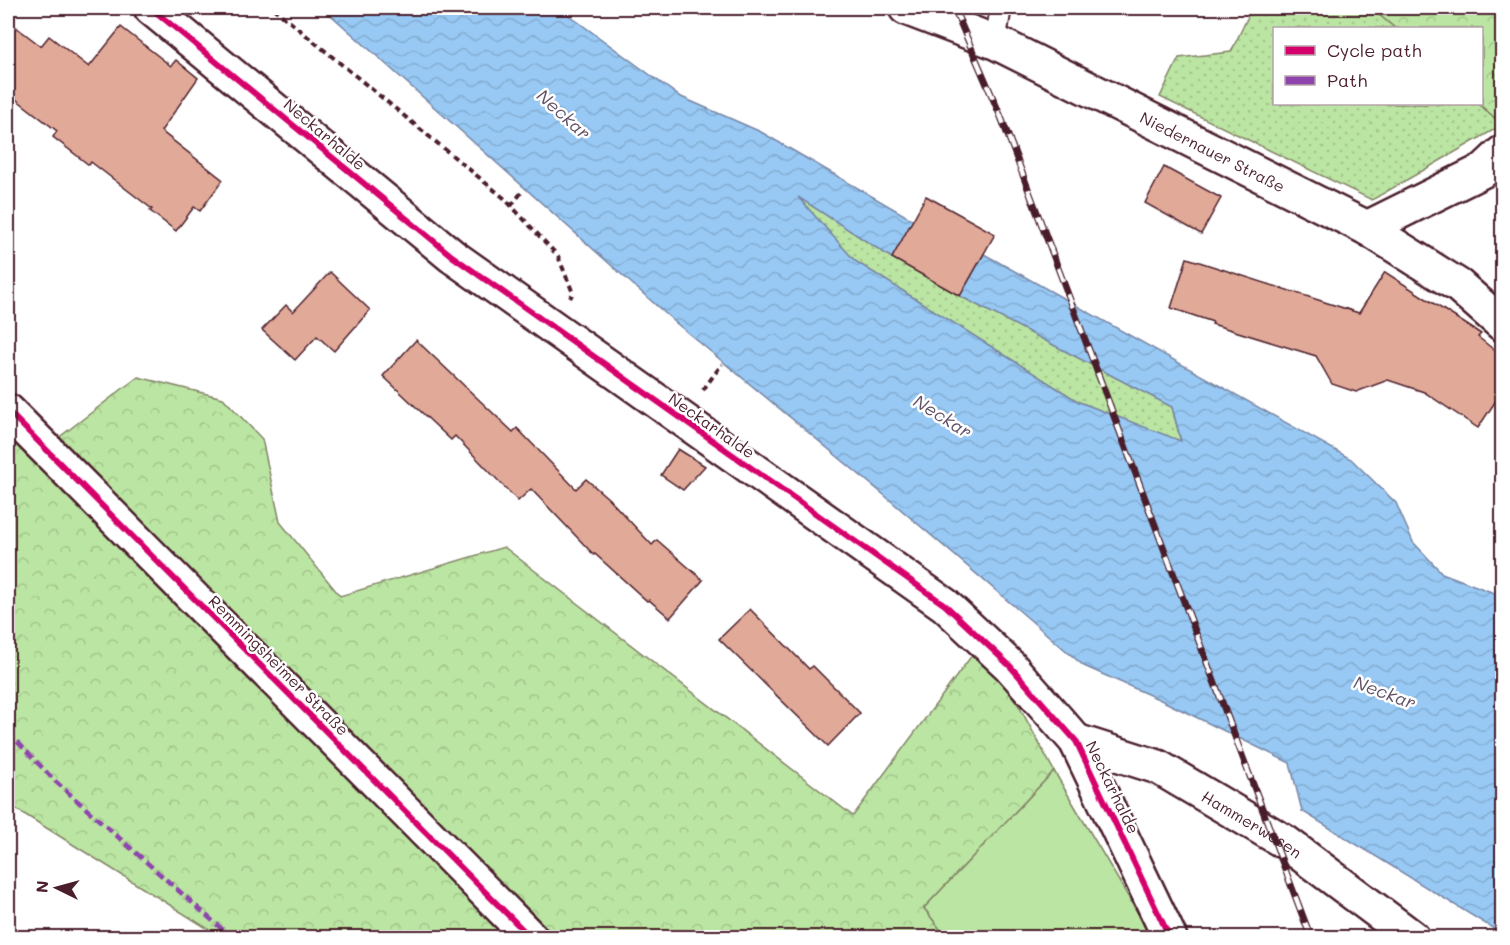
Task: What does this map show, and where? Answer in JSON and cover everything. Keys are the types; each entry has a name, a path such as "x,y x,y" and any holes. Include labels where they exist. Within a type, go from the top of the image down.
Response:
{"street":[{"name":"Neckarhalde","path":"151,8 452,256 945,605 1010,666 1076,741 1170,938"},
{"name":"Niedernauer Straße","path":"906,8 995,42 1367,228 1459,286 1503,324"},
{"path":"1367,228 1484,170 1503,153"},
{"name":"Remmingsheimer Straße","path":"8,411 531,938"},
{"name":"Hammerwasen","path":"1076,741 1158,767 1285,842 1413,938"}],"lane":[{"path":"995,42 1001,8"}],"path":[{"path":"273,8 511,206 558,256 573,293 549,326"},
{"path":"511,206 521,193"}],"green space":[{"path":"1252,8 1371,8 1394,27 1273,27 1273,105 1480,105 1502,125 1372,200 1160,97 1179,58 1231,52"},
{"path":"1371,8 1502,8 1502,124 1480,105 1483,105 1483,27 1394,27"},
{"path":"796,195 892,258 1172,407 1181,442 1079,402 855,261"},
{"path":"138,377 223,398 262,439 280,522 340,596 504,547 853,816 978,647 1019,706 1054,771 924,908 946,937 221,937 8,804 8,411 45,448"},
{"path":"1054,771 1152,937 946,937 924,908"}],"water":[{"name":"Neckar","path":"323,8 559,8 679,96 761,132 913,220 892,258 798,197 855,261 1079,402 1181,441 1172,407 960,296 984,254 1351,459 1396,503 1413,542 1442,573 1502,596 1502,934 1302,811 1290,763 1163,701 1084,666 884,495 676,323"}],"building":[{"path":"8,21 41,46 49,36 89,67 121,27 171,66 176,60 198,78 161,131 223,180 200,211 194,207 176,231 150,211 152,209 91,162 89,165 53,137 57,131 8,93"},
{"path":"1164,167 1221,198 1201,234 1145,203"},
{"path":"926,196 995,234 960,296 892,258"},
{"path":"1187,258 1359,313 1385,272 1481,334 1478,337 1503,357 1503,390 1478,428 1424,392 1388,380 1356,392 1332,384 1316,356 1212,324 1213,322 1171,308"},
{"path":"330,272 370,310 334,351 317,336 295,360 262,330 286,305 293,312"},
{"path":"416,340 513,432 517,428 576,489 586,479 609,499 652,545 657,540 703,580 670,618 594,555 531,489 518,501 455,436 451,440 383,376"},
{"path":"678,449 705,466 683,490 661,475"},
{"path":"750,609 809,669 813,666 860,713 828,746 719,639"}],"railway":[{"path":"954,8 1001,117 1311,938"}],"marked path":[{"path":"8,732 55,781 232,938"}],"cycle path":[{"path":"151,8 452,256 945,605 1010,666 1076,741 1170,938"},
{"path":"8,411 531,938"}]}
